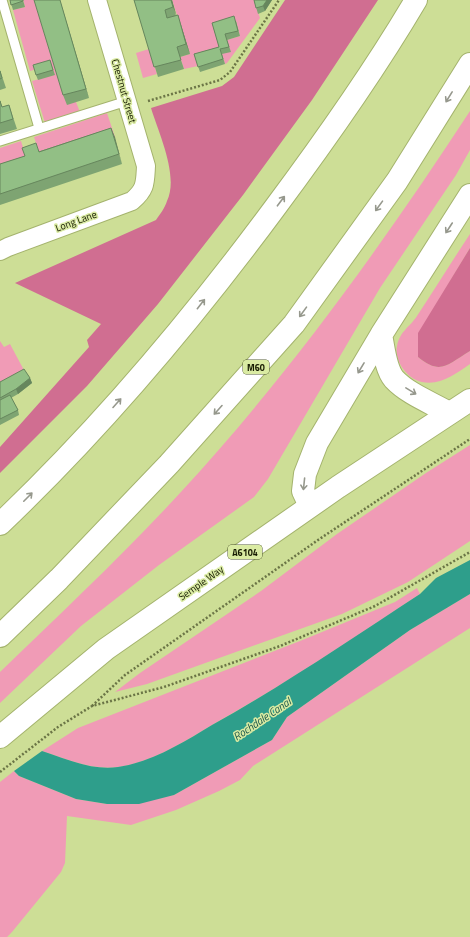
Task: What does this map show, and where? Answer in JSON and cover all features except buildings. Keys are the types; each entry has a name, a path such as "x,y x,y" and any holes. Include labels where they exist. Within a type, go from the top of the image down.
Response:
{"highway":[{"path":"0,524 90,434 176,336 248,245 327,139 396,34 416,0"},
{"name":"M60","path":"0,636 59,579 169,464 294,324 397,182 470,64"},
{"path":"310,506 303,491 305,474 317,443 381,335 470,195"},
{"path":"381,335 388,365 394,378 406,388 449,413"},
{"name":"Semple Way","path":"0,737 106,649 310,506 470,400"}],"street":[{"name":"Chestnut Street","path":"97,0 146,166 145,184"},
{"name":"Long Lane","path":"0,251 132,201 142,193 145,184"}],"lane":[{"path":"2,0 39,128"},
{"path":"0,141 39,128 128,104"}],"path":[{"path":"128,104 220,80 230,72 279,0"},
{"path":"0,772 58,727 92,706 125,675 318,540 470,439"},
{"path":"92,706 164,687 280,646 375,606 470,552"}],"shaded area":[{"path":"23,0 35,0 80,112 45,123 32,81 54,75 51,65 30,71 13,10 25,7"},
{"path":"172,0 254,0 260,18 227,63 225,64 222,54 227,40 240,36 236,21 221,52 198,66 184,69 180,57 190,54"},
{"path":"285,0 378,0 312,100 243,195 158,304 87,386 0,473 0,447 89,347 87,340 101,324 15,283 156,220 166,204 170,191 171,180 163,142 151,108 222,86 234,77"},
{"path":"149,49 157,74 143,78 136,53"},
{"path":"470,111 470,150 456,175 380,288 268,479 254,497 159,565 81,626 0,703 0,672 92,584 136,539 180,493 259,402 297,355 369,259"},
{"path":"107,113 115,137 42,161 34,137"},
{"path":"21,141 29,166 0,175 0,148"},
{"path":"470,234 470,248 419,333 418,357 426,363 439,367 450,364 470,351 470,364 444,380 429,383 422,382 410,376 398,361 396,351 398,341 417,316"},
{"path":"470,248 470,351 450,364 439,367 433,366 418,357 418,333"},
{"path":"0,341 4,347 10,344 26,374 0,388"},
{"path":"470,445 470,541 408,582 342,614 147,684 115,692 140,673 261,591 337,534"},
{"path":"417,588 420,594 318,661 239,710 156,756 144,761 109,768 80,764 42,751 78,728 395,602"},
{"path":"470,594 470,628 253,766 240,780 176,810 131,825 67,816 65,863 61,872 12,932 7,937 0,937 0,782 14,771 19,776 76,799 107,804 174,795 272,740 287,717 410,630"}],"water":[{"name":"Rochdale Canal","path":"470,560 470,594 410,630 287,717 272,740 174,795 139,804 107,804 76,799 19,776 14,771 42,751 80,764 109,768 143,761 155,756 239,710 291,678 420,594 436,578"}]}
